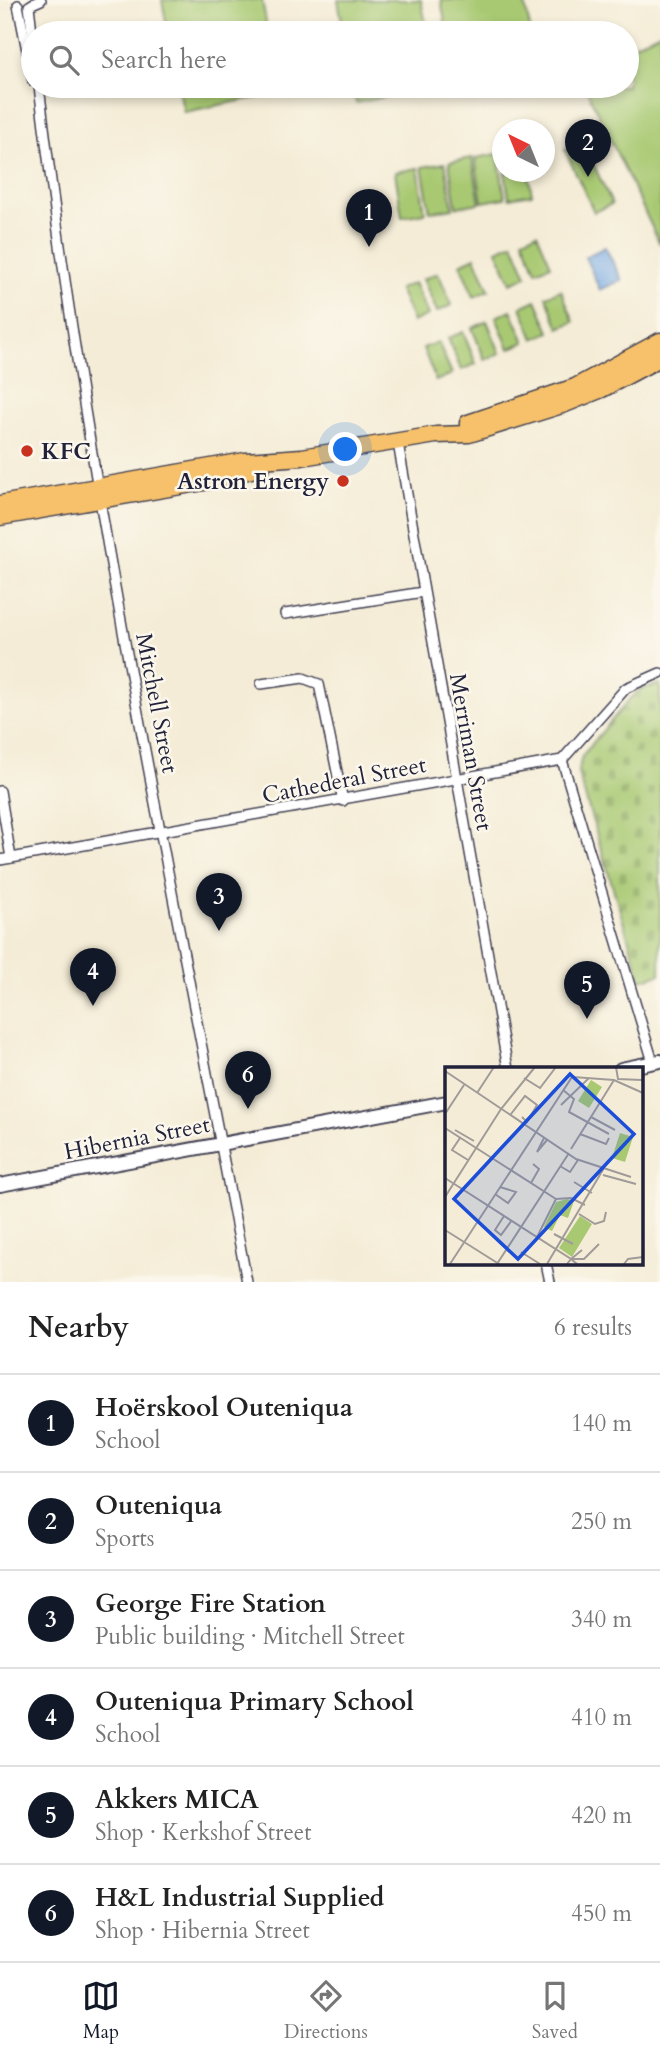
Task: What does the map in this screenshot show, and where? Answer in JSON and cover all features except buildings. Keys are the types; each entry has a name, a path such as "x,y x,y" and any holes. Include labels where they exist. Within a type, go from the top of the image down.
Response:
{"highway":[{"path":"436,435 448,428 519,408 575,387 660,341"},
{"path":"0,504 209,481 302,457 436,435 469,434 553,409 602,389 660,358"},
{"path":"0,517 100,492"}],"street":[{"path":"17,2 31,3 41,0"},
{"name":"Mitchell Street","path":"17,2 21,21"},
{"path":"31,3 32,21"},
{"name":"Mitchell Street","path":"38,98 123,634 247,1282"},
{"name":"Merriman Street","path":"398,443 508,1067"},
{"path":"285,614 423,593"},
{"path":"631,1067 657,1062 562,760 626,688 660,673"},
{"path":"261,684 303,678 319,684 343,801"},
{"name":"Cathederal Street","path":"0,860 562,760"},
{"path":"0,792 11,858"},
{"name":"Hibernia Street","path":"0,1185 445,1102"}],"green space":[{"path":"162,0 262,0 266,21 166,21"},
{"path":"338,0 421,0 425,21 342,21"},
{"path":"441,0 524,0 528,21 445,21"},
{"path":"660,32 660,244 591,98 639,98 639,42"},
{"path":"181,98 255,98 184,112"},
{"path":"355,98 380,98 356,103"},
{"path":"583,142 612,204 594,212 565,150"},
{"path":"492,155 492,182 502,182 505,198 482,202 475,158"},
{"path":"472,158 480,203 456,207 449,162"},
{"path":"445,163 453,208 430,212 422,167"},
{"path":"418,168 425,213 402,217 395,172"},
{"path":"507,182 530,182 532,194 509,198"},
{"path":"537,233 551,265 536,271 523,239"},
{"path":"513,243 527,276 511,283 497,250"},
{"path":"475,257 489,290 474,297 460,264"},
{"path":"438,273 452,305 437,312 423,279"},
{"path":"414,283 428,315 413,322 399,289"},
{"path":"561,290 574,322 559,328 546,296"},
{"path":"536,300 550,332 534,339 521,307"},
{"path":"511,310 525,342 509,349 496,317"},
{"path":"487,321 500,353 485,360 472,328"},
{"path":"463,332 476,364 461,370 448,338"},
{"path":"438,342 452,374 436,381 423,348"},
{"path":"660,684 660,974 641,980 578,773 582,756 627,702 639,690"}],"water":[{"path":"605,247 622,280 600,290 585,257"}],"place":[{"name":"Outeniqua","path":"588,177"},
{"name":"Hoërskool Outeniqua","path":"369,247"},
{"name":"KFC","path":"27,451"},
{"name":"Astron Energy","path":"343,481"},
{"name":"George Fire Station","path":"219,931"},
{"name":"Outeniqua Primary School","path":"93,1006"},
{"name":"Akkers MICA","path":"587,1019"},
{"name":"H&L Industrial Supplied","path":"248,1109"}]}
